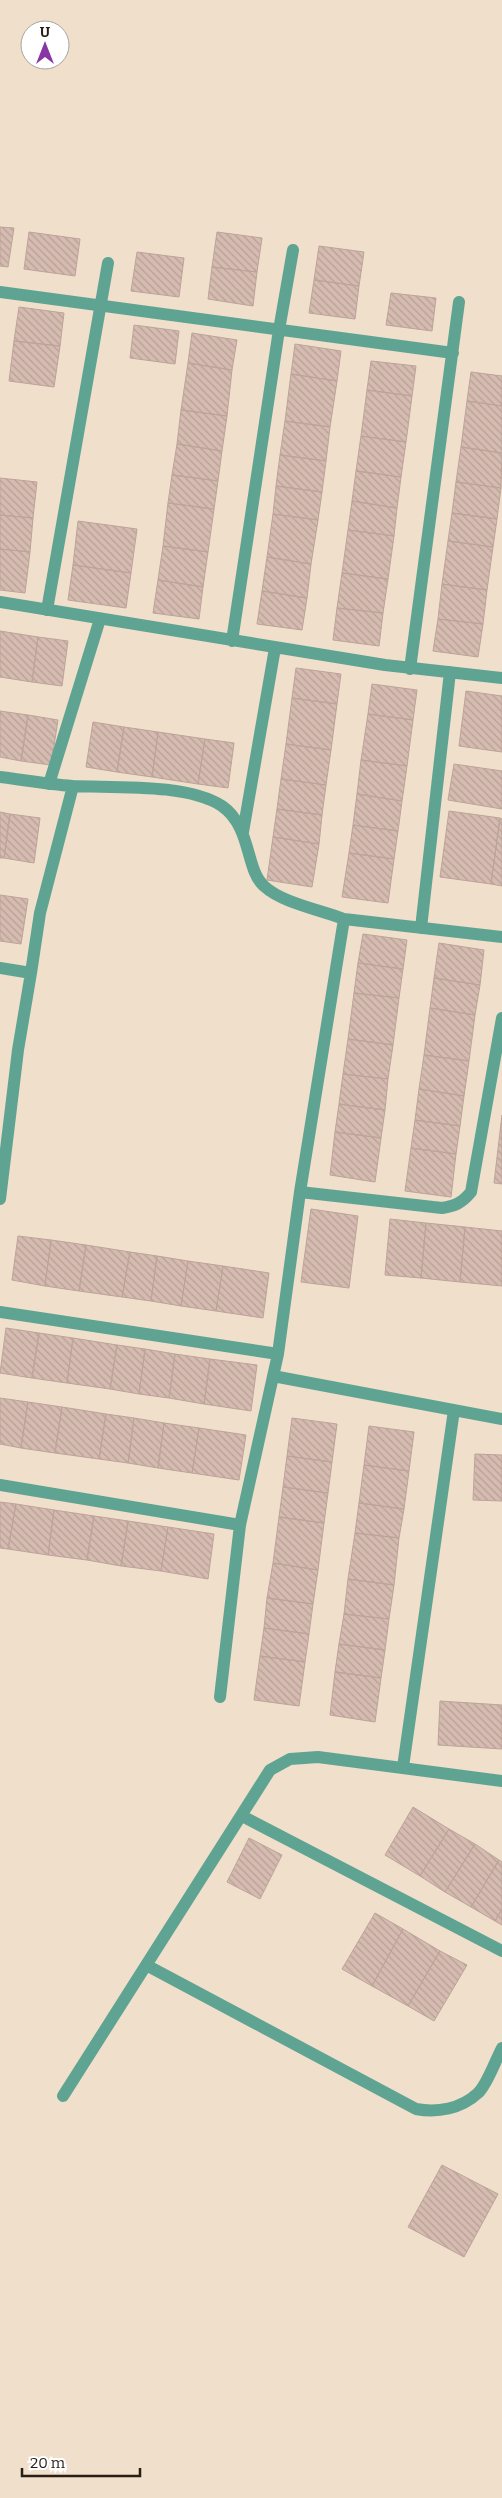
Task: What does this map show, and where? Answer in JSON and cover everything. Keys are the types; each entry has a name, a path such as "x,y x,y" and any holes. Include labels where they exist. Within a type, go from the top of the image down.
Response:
{"street":[{"path":"232,641 279,330 293,250"},
{"path":"47,610 108,263"},
{"path":"0,292 452,353"},
{"path":"410,668 459,302"},
{"path":"0,602 274,648 410,668 502,678"},
{"path":"49,784 100,619"},
{"path":"274,648 244,832 254,870 262,885 279,896 344,919 502,936"},
{"path":"421,928 450,672"},
{"path":"0,777 49,784 145,788 190,794 222,807 244,832"},
{"path":"0,1199 4,1131 40,913 73,786"},
{"path":"220,1697 240,1525 278,1354 300,1192 344,919"},
{"path":"0,968 30,972"},
{"path":"300,1192 442,1208 454,1206 464,1201 471,1192 502,1018"},
{"path":"0,1312 278,1354"},
{"path":"273,1376 502,1419"},
{"path":"403,1767 454,1410"},
{"path":"0,1485 240,1525"},
{"path":"63,2096 148,1966 242,1816 266,1774 290,1759 318,1757 502,1780"},
{"path":"242,1816 502,1951"},
{"path":"148,1966 416,2109 432,2112 454,2107 478,2093 502,2048"}],"building":[{"path":"0,227 14,228 8,267 0,266"},
{"path":"29,232 80,239 75,276 24,269"},
{"path":"217,232 262,238 257,272 212,267"},
{"path":"319,246 364,252 359,286 314,280"},
{"path":"137,252 184,258 179,297 131,291"},
{"path":"212,267 257,272 253,306 208,299"},
{"path":"314,280 359,286 355,319 309,313"},
{"path":"391,293 436,298 432,331 386,325"},
{"path":"19,307 64,313 60,346 14,341"},
{"path":"134,325 179,331 175,364 130,358"},
{"path":"192,333 237,340 232,370 188,363"},
{"path":"14,341 60,346 54,387 9,381"},
{"path":"295,344 341,351 337,381 291,374"},
{"path":"371,361 416,366 412,396 367,390"},
{"path":"188,363 232,370 227,416 181,410"},
{"path":"471,372 502,376 502,406 467,401"},
{"path":"291,374 337,381 330,427 285,421"},
{"path":"367,390 412,396 406,442 361,436"},
{"path":"467,401 502,406 502,453 461,447"},
{"path":"181,410 227,416 222,451 177,444"},
{"path":"285,421 330,427 326,461 280,455"},
{"path":"361,436 406,442 401,477 356,471"},
{"path":"177,444 222,451 218,481 172,475"},
{"path":"461,447 502,453 501,488 456,482"},
{"path":"280,455 326,461 322,492 276,486"},
{"path":"356,471 401,477 397,508 352,501"},
{"path":"172,475 218,481 214,509 168,503"},
{"path":"0,478 37,482 33,518 0,515"},
{"path":"456,482 501,488 497,519 452,513"},
{"path":"276,486 322,492 318,520 273,514"},
{"path":"352,501 397,508 394,536 348,530"},
{"path":"168,503 214,509 208,552 163,546"},
{"path":"452,513 497,519 493,547 448,541"},
{"path":"273,514 318,520 311,564 267,557"},
{"path":"0,515 33,518 30,552 0,549"},
{"path":"78,521 137,529 131,573 73,565"},
{"path":"348,530 394,536 388,579 342,573"},
{"path":"448,541 493,547 487,590 442,584"},
{"path":"163,546 208,552 203,587 158,580"},
{"path":"0,549 30,552 25,593 0,590"},
{"path":"267,557 311,564 307,598 262,591"},
{"path":"73,565 131,573 126,608 68,600"},
{"path":"342,573 388,579 383,613 337,608"},
{"path":"158,580 203,587 199,619 153,613"},
{"path":"442,584 487,590 483,624 438,619"},
{"path":"262,591 307,598 302,630 257,624"},
{"path":"337,608 383,613 379,646 333,640"},
{"path":"438,619 483,624 478,657 433,651"},
{"path":"0,631 38,637 32,682 0,677"},
{"path":"38,637 68,641 62,686 32,682"},
{"path":"296,668 341,674 337,704 292,698"},
{"path":"372,684 417,690 413,720 368,714"},
{"path":"466,691 502,696 502,752 459,746"},
{"path":"292,698 337,704 331,750 286,744"},
{"path":"0,711 28,715 21,761 0,757"},
{"path":"368,714 413,720 407,766 361,760"},
{"path":"28,715 58,720 51,765 21,761"},
{"path":"93,722 124,727 117,772 86,767"},
{"path":"124,727 158,732 152,777 117,772"},
{"path":"158,732 205,739 198,784 152,777"},
{"path":"205,739 234,743 228,788 198,784"},
{"path":"286,744 331,750 326,785 281,779"},
{"path":"361,760 407,766 402,801 357,794"},
{"path":"454,764 502,771 502,809 448,800"},
{"path":"281,779 326,785 322,815 277,809"},
{"path":"357,794 402,801 398,831 353,825"},
{"path":"277,809 322,815 319,844 273,837"},
{"path":"449,811 500,818 491,884 440,877"},
{"path":"0,812 10,814 4,858 0,858"},
{"path":"10,814 40,818 34,863 4,858"},
{"path":"500,818 502,819 502,886 491,884"},
{"path":"353,825 398,831 394,859 349,853"},
{"path":"273,837 319,844 312,887 267,880"},
{"path":"349,853 394,859 388,903 342,897"},
{"path":"0,895 28,899 21,944 0,941"},
{"path":"363,934 407,940 403,969 358,963"},
{"path":"439,943 484,950 480,985 434,978"},
{"path":"358,963 403,969 399,998 354,993"},
{"path":"434,978 480,985 475,1015 430,1008"},
{"path":"354,993 399,998 393,1045 348,1039"},
{"path":"430,1008 475,1015 469,1061 424,1055"},
{"path":"348,1039 393,1045 388,1079 343,1074"},
{"path":"424,1055 469,1061 464,1096 419,1089"},
{"path":"343,1074 388,1079 385,1110 339,1104"},
{"path":"419,1089 464,1096 460,1126 415,1120"},
{"path":"339,1104 385,1110 381,1138 335,1132"},
{"path":"502,1115 502,1184 494,1183"},
{"path":"415,1120 460,1126 456,1154 411,1148"},
{"path":"335,1132 381,1138 375,1182 330,1175"},
{"path":"411,1148 456,1154 451,1197 405,1191"},
{"path":"311,1209 358,1216 349,1288 301,1282"},
{"path":"390,1219 426,1223 421,1278 385,1275"},
{"path":"426,1223 465,1227 460,1282 421,1278"},
{"path":"465,1227 502,1231 502,1286 460,1282"},
{"path":"18,1236 51,1240 45,1286 12,1280"},
{"path":"51,1240 86,1245 79,1291 45,1286"},
{"path":"86,1245 130,1252 122,1297 79,1291"},
{"path":"130,1252 157,1256 151,1301 122,1297"},
{"path":"157,1256 188,1261 181,1306 151,1301"},
{"path":"188,1261 223,1266 216,1311 181,1306"},
{"path":"223,1266 269,1273 263,1318 216,1311"},
{"path":"6,1328 39,1333 32,1378 0,1373"},
{"path":"39,1333 73,1338 67,1383 32,1378"},
{"path":"73,1338 117,1345 110,1389 67,1383"},
{"path":"117,1345 145,1349 139,1394 110,1389"},
{"path":"145,1349 175,1354 169,1398 139,1394"},
{"path":"175,1354 210,1359 204,1404 169,1398"},
{"path":"210,1359 257,1365 251,1411 204,1404"},
{"path":"0,1398 28,1402 21,1448 0,1444"},
{"path":"28,1402 62,1407 55,1453 21,1448"},
{"path":"62,1407 106,1414 99,1459 55,1453"},
{"path":"106,1414 134,1418 128,1463 99,1459"},
{"path":"134,1418 164,1423 158,1468 128,1463"},
{"path":"292,1418 337,1424 332,1462 287,1456"},
{"path":"164,1423 199,1428 192,1473 158,1468"},
{"path":"369,1426 414,1432 409,1471 364,1465"},
{"path":"199,1428 246,1435 239,1480 192,1473"},
{"path":"475,1454 502,1455 502,1501 473,1500"},
{"path":"287,1456 332,1462 328,1493 283,1487"},
{"path":"364,1465 409,1471 404,1509 359,1503"},
{"path":"283,1487 328,1493 324,1523 279,1517"},
{"path":"0,1502 16,1504 8,1549 0,1548"},
{"path":"359,1503 404,1509 399,1538 355,1533"},
{"path":"16,1504 54,1510 48,1555 8,1549"},
{"path":"54,1510 94,1516 87,1560 48,1555"},
{"path":"94,1516 128,1521 121,1566 87,1560"},
{"path":"279,1517 324,1523 318,1570 273,1563"},
{"path":"128,1521 168,1527 161,1571 121,1566"},
{"path":"168,1527 214,1534 208,1579 161,1571"},
{"path":"355,1533 399,1538 394,1585 348,1579"},
{"path":"273,1563 318,1570 313,1604 267,1598"},
{"path":"348,1579 394,1585 389,1619 344,1614"},
{"path":"267,1598 313,1604 309,1634 264,1628"},
{"path":"344,1614 389,1619 385,1650 339,1644"},
{"path":"264,1628 309,1634 305,1662 260,1656"},
{"path":"339,1644 385,1650 381,1678 335,1672"},
{"path":"260,1656 305,1662 299,1706 254,1700"},
{"path":"335,1672 381,1678 375,1722 330,1715"},
{"path":"440,1701 502,1705 502,1749 438,1745"},
{"path":"413,1807 449,1829 420,1876 385,1855"},
{"path":"449,1829 475,1844 445,1892 420,1876"},
{"path":"249,1838 282,1855 260,1899 227,1882"},
{"path":"475,1844 499,1860 471,1907 445,1892"},
{"path":"499,1860 502,1862 502,1909 495,1921 471,1907"},
{"path":"502,1909 502,1925 495,1921"},
{"path":"375,1913 403,1929 372,1986 342,1969"},
{"path":"403,1929 440,1951 408,2006 372,1986"},
{"path":"440,1951 467,1965 434,2021 408,2006"},
{"path":"442,2165 498,2194 464,2257 408,2227"}]}
